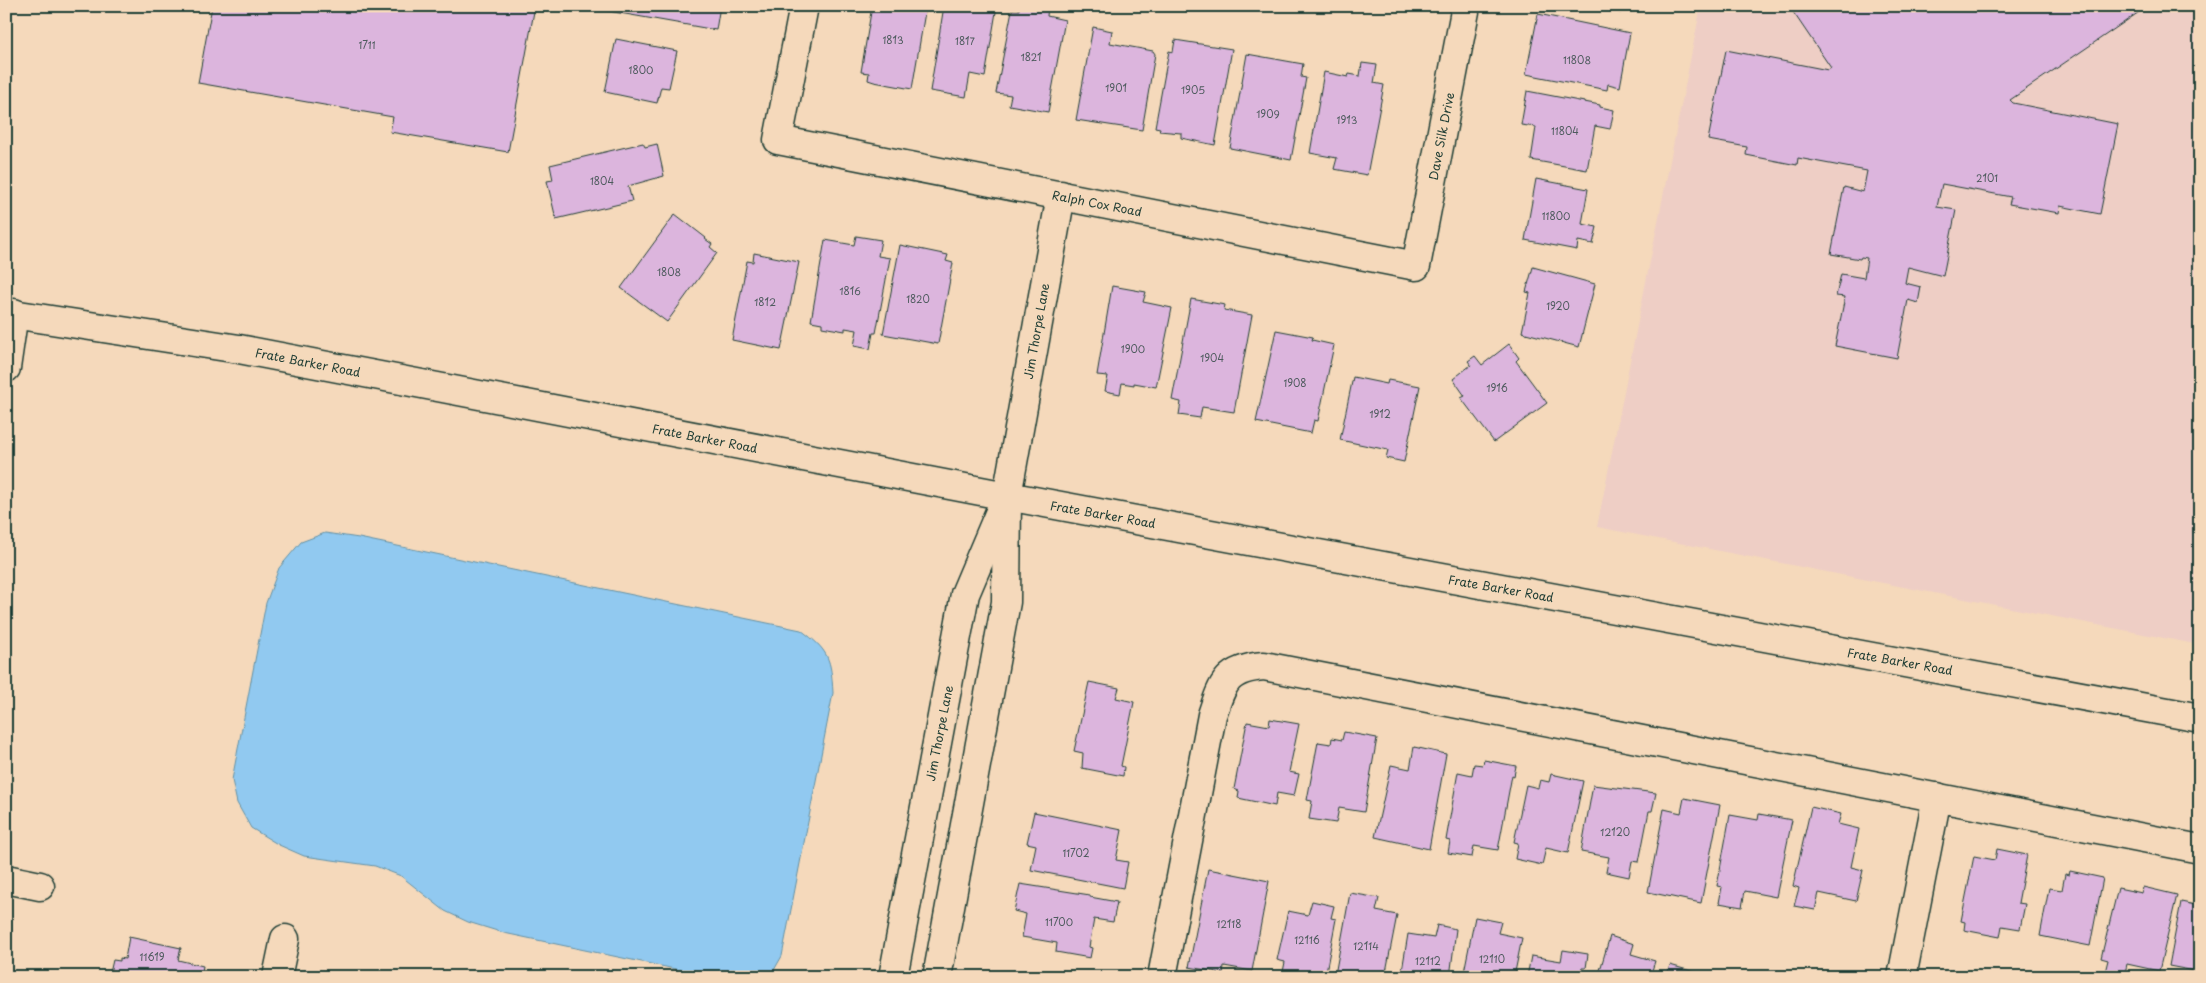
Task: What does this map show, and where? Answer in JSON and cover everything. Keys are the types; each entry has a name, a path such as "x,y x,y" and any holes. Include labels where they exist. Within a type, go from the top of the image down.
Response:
{"street":[{"name":"Ralph Cox Road","path":"804,6 778,140 1416,266"},
{"name":"Dave Silk Drive","path":"1416,266 1466,6"},
{"name":"Jim Thorpe Lane","path":"937,977 1006,602 1007,496 1061,195"},
{"name":"Frate Barker Road","path":"10,313 258,353 1007,496 2200,718"},
{"path":"6,368 10,313"},
{"name":"Jim Thorpe Lane","path":"893,977 965,594 1007,496"},
{"path":"1162,977 1212,715 1219,694 1230,676 1245,668 1264,666 2200,849"},
{"path":"1902,977 1937,797"},
{"path":"6,879 40,886"},
{"path":"278,977 285,939"}],"shaded area":[{"path":"1701,6 2200,6 2200,645 1597,527"}],"water":[{"path":"325,533 359,538 801,630 818,644 827,656 831,671 833,693 782,956 770,977 713,977 504,933 468,922 445,911 401,876 375,866 304,856 279,845 251,828 237,803 232,780 266,603 279,568 301,542"}],"building":[{"path":"212,6 535,6 508,152 390,132 393,117 198,83"},
{"path":"598,6 720,6 716,30 597,9"},
{"path":"872,6 926,6 912,89 868,80 869,73 861,72"},
{"path":"944,6 997,6 985,77 970,74 966,97 930,91"},
{"path":"1019,6 1048,6 1047,16 1065,20 1048,112 1009,105 1011,95 996,93 1012,10 1019,10"},
{"path":"1572,6 1622,6 1621,13"},
{"path":"1789,6 1974,6 1973,10 1978,12 1986,6 2148,6 2010,100 2013,103 2118,124 2100,214 2060,206 2059,213 2009,204 2011,197 1942,184 1937,207 1956,210 1943,276 1908,267 1905,283 1921,287 1918,303 1908,300 1897,358 1835,346 1845,297 1836,296 1841,274 1864,278 1867,258 1861,257 1860,259 1831,254 1844,187 1863,192 1867,171 1798,158 1797,165 1746,155 1747,147 1708,140 1726,50 1828,70 1831,68"},
{"path":"1538,14 1630,33 1620,87 1608,84 1607,90 1526,74"},
{"path":"1093,27 1112,31 1110,43 1153,51 1155,54 1142,130 1076,120"},
{"path":"616,39 677,51 669,88 661,87 657,103 605,92"},
{"path":"1175,40 1232,49 1215,145 1181,138 1181,133 1159,131 1160,128 1155,127 1169,51 1173,52"},
{"path":"1247,54 1303,64 1301,77 1306,78 1291,160 1230,148"},
{"path":"1362,63 1377,65 1374,83 1384,85 1367,175 1334,169 1337,158 1310,153 1324,72 1348,77 1349,74 1360,76"},
{"path":"1527,91 1600,105 1600,107 1614,110 1610,129 1595,126 1587,170 1531,160 1536,127 1521,125"},
{"path":"643,143 645,147 657,144 664,176 628,186 632,201 556,219 547,181 553,180 550,165"},
{"path":"1536,179 1588,189 1582,224 1597,227 1593,244 1578,241 1577,250 1525,240"},
{"path":"675,214 706,238 712,244 710,247 717,253 667,322 621,288"},
{"path":"856,236 881,240 878,256 890,258 876,333 873,333 870,349 854,346 857,330 845,328 845,331 822,327 822,323 811,321 825,240 854,245"},
{"path":"900,245 948,255 946,261 953,263 938,344 883,334"},
{"path":"754,253 799,262 781,350 732,340 747,261 753,262"},
{"path":"1533,267 1595,284 1579,347 1522,332 1530,293 1526,292"},
{"path":"1112,286 1146,292 1143,302 1172,308 1156,387 1122,383 1120,394 1105,391 1108,376 1097,375"},
{"path":"1191,299 1225,305 1224,310 1252,315 1234,412 1202,407 1200,418 1179,415 1181,402 1172,400"},
{"path":"1276,330 1313,337 1312,340 1334,345 1318,421 1314,420 1311,433 1256,422"},
{"path":"1509,344 1519,358 1516,361 1547,403 1494,442 1461,398 1465,396 1453,379 1471,365 1468,361 1475,356 1482,365"},
{"path":"1353,377 1387,384 1388,380 1420,386 1404,462 1386,458 1388,450 1340,440"},
{"path":"1089,682 1119,688 1116,698 1134,702 1121,766 1124,767 1123,776 1082,768 1083,753 1074,751"},
{"path":"1270,719 1299,724 1289,772 1299,774 1294,796 1277,793 1275,806 1238,798 1239,791 1234,789 1247,722 1269,726"},
{"path":"1344,732 1377,738 1364,812 1339,808 1336,823 1309,819 1312,801 1307,800 1318,742 1331,744 1332,738 1342,740"},
{"path":"1414,747 1446,754 1429,849 1375,837 1391,765 1410,769"},
{"path":"1484,760 1516,766 1514,776 1512,775 1498,850 1474,846 1472,857 1448,853 1450,841 1446,840 1458,772 1472,775 1474,764 1483,765"},
{"path":"1551,774 1583,781 1568,853 1546,848 1542,865 1515,859 1518,843 1514,842 1526,785 1538,788 1540,780 1549,782"},
{"path":"1593,785 1656,793 1652,811 1649,811 1639,862 1632,861 1629,877 1606,872 1609,857 1581,852"},
{"path":"1684,798 1720,805 1701,903 1648,892 1664,809 1681,813"},
{"path":"1811,807 1841,814 1838,824 1859,829 1851,867 1863,870 1856,901 1819,893 1815,910 1794,906 1799,888 1793,886"},
{"path":"1034,812 1122,830 1116,860 1128,862 1123,888 1031,870 1036,845 1027,843"},
{"path":"1759,814 1792,820 1776,897 1745,891 1742,907 1719,903 1722,887 1717,886 1730,815 1758,820"},
{"path":"1997,849 2027,855 2018,903 2025,904 2020,929 2002,926 2000,937 1964,930 1965,922 1961,921 1974,856 1995,860"},
{"path":"1208,869 1269,881 1252,971 1224,966 1223,973 1189,967"},
{"path":"2070,871 2103,878 2090,946 2040,936 2049,888 2062,890 2065,874 2069,875"},
{"path":"1020,884 1090,895 1090,897 1117,902 1113,922 1094,919 1089,947 1092,948 1090,958 1056,952 1057,943 1022,937 1026,914 1014,911"},
{"path":"2143,887 2177,895 2159,971 2127,964 2124,977 2104,976 2108,960 2101,958 2118,888 2142,893"},
{"path":"1350,893 1379,898 1376,911 1397,915 1385,977 1335,975"},
{"path":"1312,901 1334,906 1331,918 1336,919 1325,977 1282,977 1285,962 1277,960 1288,911 1308,915"},
{"path":"2181,902 2200,906 2200,972 2169,966"},
{"path":"1475,917 1501,922 1498,933 1522,938 1514,977 1463,977"},
{"path":"1437,925 1456,929 1450,977 1401,977 1408,934 1434,938"},
{"path":"1610,936 1634,944 1631,954 1655,961 1650,977 1598,977"},
{"path":"129,937 181,948 178,960 203,966 201,977 109,977 113,960 120,961 120,958 125,959"},
{"path":"1563,950 1588,954 1586,968 1582,968 1580,977 1527,977 1531,956 1561,961"},
{"path":"1670,965 1712,977 1666,977"}]}
